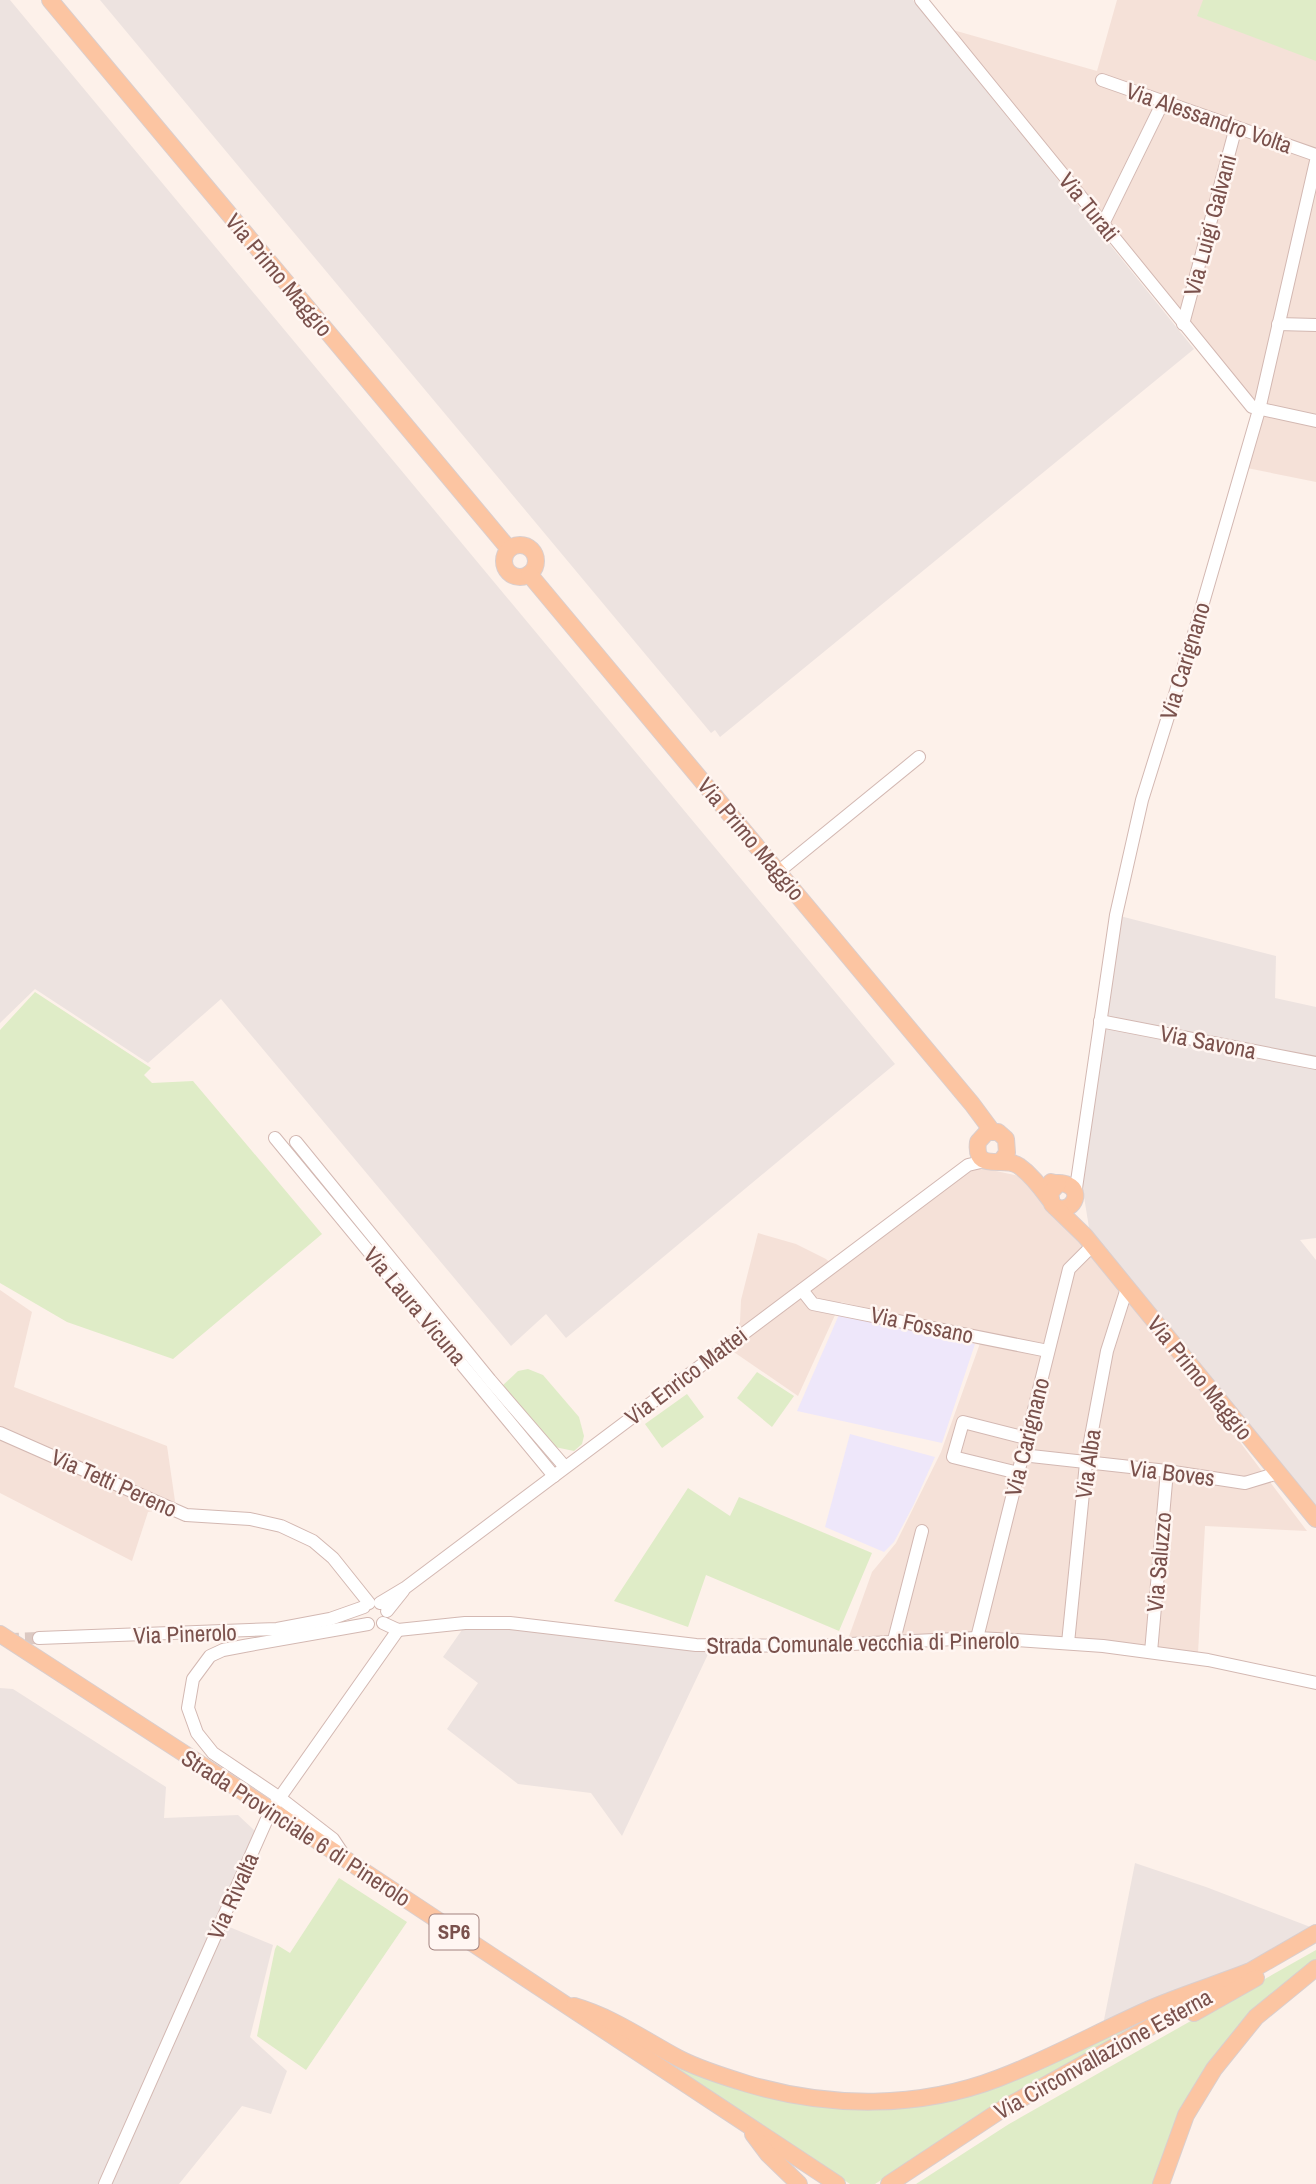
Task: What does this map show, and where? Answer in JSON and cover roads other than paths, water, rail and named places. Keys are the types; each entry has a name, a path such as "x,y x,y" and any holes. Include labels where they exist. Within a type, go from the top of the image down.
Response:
{"main road":[{"name":"Via Primo Maggio","path":"50,0 509,549"},
{"path":"518,545 532,550 535,565 529,573 521,576 509,572 504,561 509,549 518,545"},
{"name":"Via Primo Maggio","path":"529,573 972,1104 991,1147 1033,1179 1089,1241 1316,1520"},
{"name":"Via Primo Maggio","path":"991,1147 1046,1180 1058,1184"},
{"path":"1058,1184 1067,1184 1073,1189 1075,1199 1065,1209 1053,1203 1051,1190 1058,1184"},
{"name":"Via Primo Maggio","path":"1075,1199 1089,1241"},
{"name":"Strada Provinciale 6 di Pinerolo","path":"0,1634 276,1804 350,1863 836,2184"},
{"name":"Via Circonvallazione Esterna","path":"896,2183 1001,2110 1316,1933"},
{"name":"Via Circonvallazione Esterna","path":"896,2183 1316,1944"},
{"path":"1161,2184 1186,2115 1214,2069 1256,2017 1316,1969"},
{"path":"558,2001 599,2013 681,2059 748,2084 842,2101 902,2101 947,2094 995,2079 1153,2008 1248,1972"},
{"path":"745,2124 768,2154 799,2184"}],"street":[{"name":"Via Turati","path":"921,0 1183,324 1252,407 1259,410"},
{"name":"Via Alessandro Volta","path":"1102,80 1316,155"},
{"path":"1103,224 1163,102"},
{"name":"Via Luigi Galvani","path":"1183,324 1236,127"},
{"name":"Via Carignano","path":"1075,1199 1116,915 1142,800 1259,410 1316,161"},
{"path":"1278,324 1316,325"},
{"path":"1259,410 1316,421"},
{"path":"778,872 919,757"},
{"name":"Via Savona","path":"1100,1021 1316,1063"},
{"name":"Via Laura Vicuna","path":"275,1138 554,1476"},
{"name":"Via Laura Vicuna","path":"296,1142 489,1380 565,1467"},
{"name":"Via Enrico Mattei","path":"375,1614 405,1588 991,1147"},
{"path":"1058,1184 1068,1179 1079,1166"},
{"name":"Via Carignano","path":"977,1638 1069,1269 1089,1241"},
{"name":"Via Alba","path":"1068,1643 1086,1463 1107,1351 1127,1288"},
{"name":"Via Fossano","path":"802,1290 813,1304 1048,1351"},
{"path":"1018,1473 953,1457 963,1422 1026,1438"},
{"name":"Via Tetti Pereno","path":"0,1433 186,1515 250,1520 281,1526 313,1541 333,1558 375,1614"},
{"name":"Via Boves","path":"1022,1455 1167,1471 1245,1483 1278,1473"},
{"name":"Via Saluzzo","path":"1151,1652 1167,1471"},
{"path":"893,1644 922,1531"},
{"path":"276,1804 257,1785 213,1753 197,1733 188,1708 192,1679 210,1656 223,1650 375,1614 403,1629"},
{"name":"Via Pinerolo","path":"39,1639 246,1632 375,1614"},
{"name":"Strada Comunale vecchia di Pinerolo","path":"403,1629 465,1623 510,1623 696,1645 893,1644 977,1638 1068,1643 1242,1666 1316,1684"},
{"name":"Via Rivalta","path":"105,2184 276,1804 403,1629"}],"tunnel":[{"path":"7,1639 39,1638"}]}
